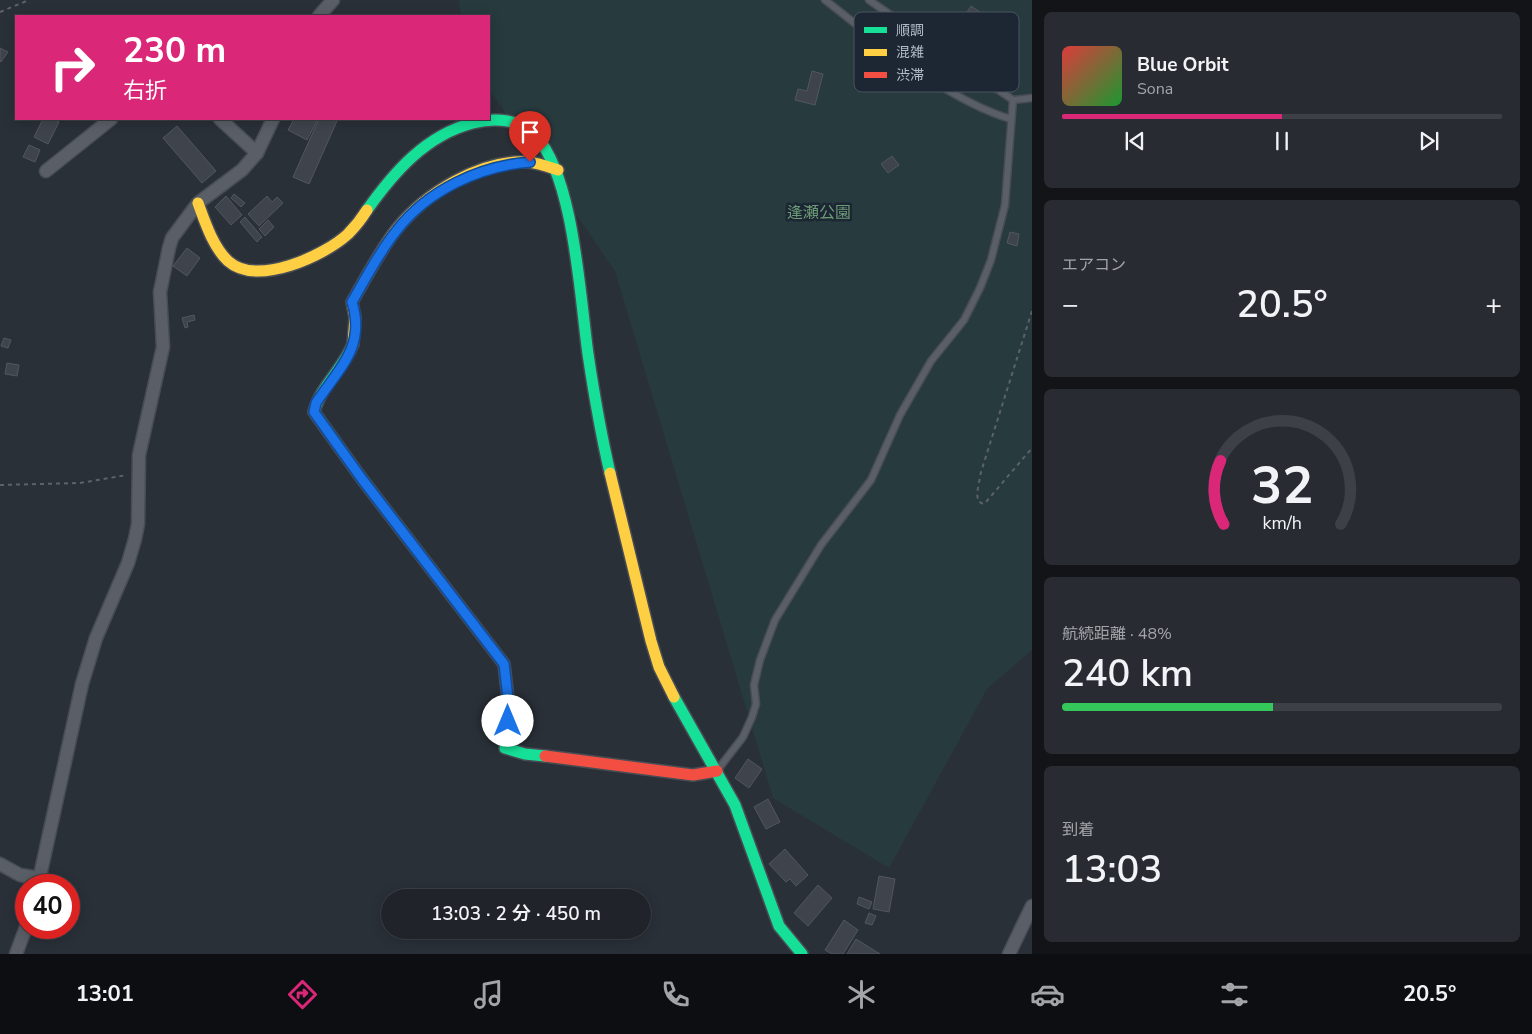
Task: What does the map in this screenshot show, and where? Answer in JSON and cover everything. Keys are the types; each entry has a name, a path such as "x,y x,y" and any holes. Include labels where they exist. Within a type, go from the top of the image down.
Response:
{"street":[{"path":"320,15 333,0"},
{"path":"46,171 110,120"},
{"path":"221,120 257,153"},
{"path":"40,874 82,684 96,638 132,550 138,524 137,477 139,455 163,347 160,292 162,273 172,238 198,203 242,170 257,153 273,120"},
{"path":"198,203 228,262 241,270 261,273 294,263 330,248 349,233 392,177 419,150 445,133 466,125 489,120"},
{"path":"490,120 518,123 533,133 558,170 571,232 600,429 648,629 664,677 717,771 743,824 773,914 783,931 802,954"},
{"path":"558,170 530,162 490,167 446,188 424,204 397,229 352,302 356,316 356,341 350,356 316,403 314,412 362,479 504,664 509,707 505,748 525,754 693,775 717,771"},
{"path":"0,864 18,874"},
{"path":"1009,954 1032,906"},
{"path":"20,953 23,939"}],"lane":[{"path":"825,0 854,21"},
{"path":"869,0 886,12"},
{"path":"955,92 975,104 1011,119"},
{"path":"1001,92 1013,100 1032,98"},
{"path":"717,771 743,737 752,717 756,704 754,685 760,660 775,620 822,545 871,480 904,407 931,361 964,320 980,288 991,260 1005,205 1013,100"}],"path":[{"path":"0,12 29,0"},
{"path":"1032,311 981,472 976,493 978,501 983,504 986,502 1032,448"},
{"path":"0,486 80,483 125,475 137,477"}],"green space":[{"name":"逢瀬公園","path":"459,0 1032,0 1032,650 987,689 889,868 773,798 615,271 490,90 490,15 461,15"}],"building":[{"path":"971,6 980,12 967,12"},
{"path":"0,48 8,52 1,62 0,61"},
{"path":"812,71 823,74 815,105 795,100 798,89 807,91"},
{"path":"42,120 55,120 59,122 48,144 34,137"},
{"path":"293,120 317,120 307,140 288,130"},
{"path":"319,120 337,121 309,184 293,177"},
{"path":"177,126 216,171 202,183 163,138"},
{"path":"29,145 40,150 35,162 23,157"},
{"path":"892,156 899,165 888,173 881,164"},
{"path":"234,194 245,203 241,207 231,198"},
{"path":"226,196 242,215 231,225 215,207"},
{"path":"267,196 272,202 277,197 283,203 259,226 248,214"},
{"path":"245,217 262,237 257,242 240,222"},
{"path":"268,220 274,227 265,236 259,229"},
{"path":"1010,232 1019,234 1017,246 1007,243"},
{"path":"187,248 200,258 187,276 173,266"},
{"path":"194,315 195,320 187,322 188,327 185,328 182,318"},
{"path":"4,338 11,340 8,348 1,346"},
{"path":"7,363 19,365 17,376 5,374"},
{"path":"748,759 762,769 749,788 735,778"},
{"path":"768,799 780,822 766,829 754,807"},
{"path":"785,849 808,875 796,886 790,879 786,882 769,864"},
{"path":"879,876 895,879 889,912 873,909"},
{"path":"818,885 832,898 808,926 794,913"},
{"path":"859,897 872,902 869,909 857,904"},
{"path":"869,913 876,916 872,925 865,923"},
{"path":"844,920 858,930 843,954 832,954 825,950"},
{"path":"856,939 880,954 847,954"}],"traffic: fast":[{"path":"367,210 400,169 412,157 440,136 473,123 490,120 515,123 530,130 536,136 549,155 567,208 578,271 588,354 610,473"},
{"path":"353,344 344,361 321,394 314,412 362,479 504,664 509,707 505,748 525,754 545,756"},
{"path":"674,697 735,805 779,926 802,954"}],"traffic: slow":[{"path":"353,344 355,318 352,302 390,238 408,216 422,203 455,181 473,172 492,166 528,162 558,170"},
{"path":"198,203 210,234 218,249 228,261 240,268 256,271 290,266 323,251 348,234 367,210"},
{"path":"610,473 651,641 659,667 674,697"}],"traffic: jam":[{"path":"545,756 693,775 717,771"}],"route":[{"path":"508,721 509,707 504,664 362,479 314,412 316,403 350,356 356,341 356,316 352,302 397,229 424,204 446,188 471,175 490,167 530,162"}]}
